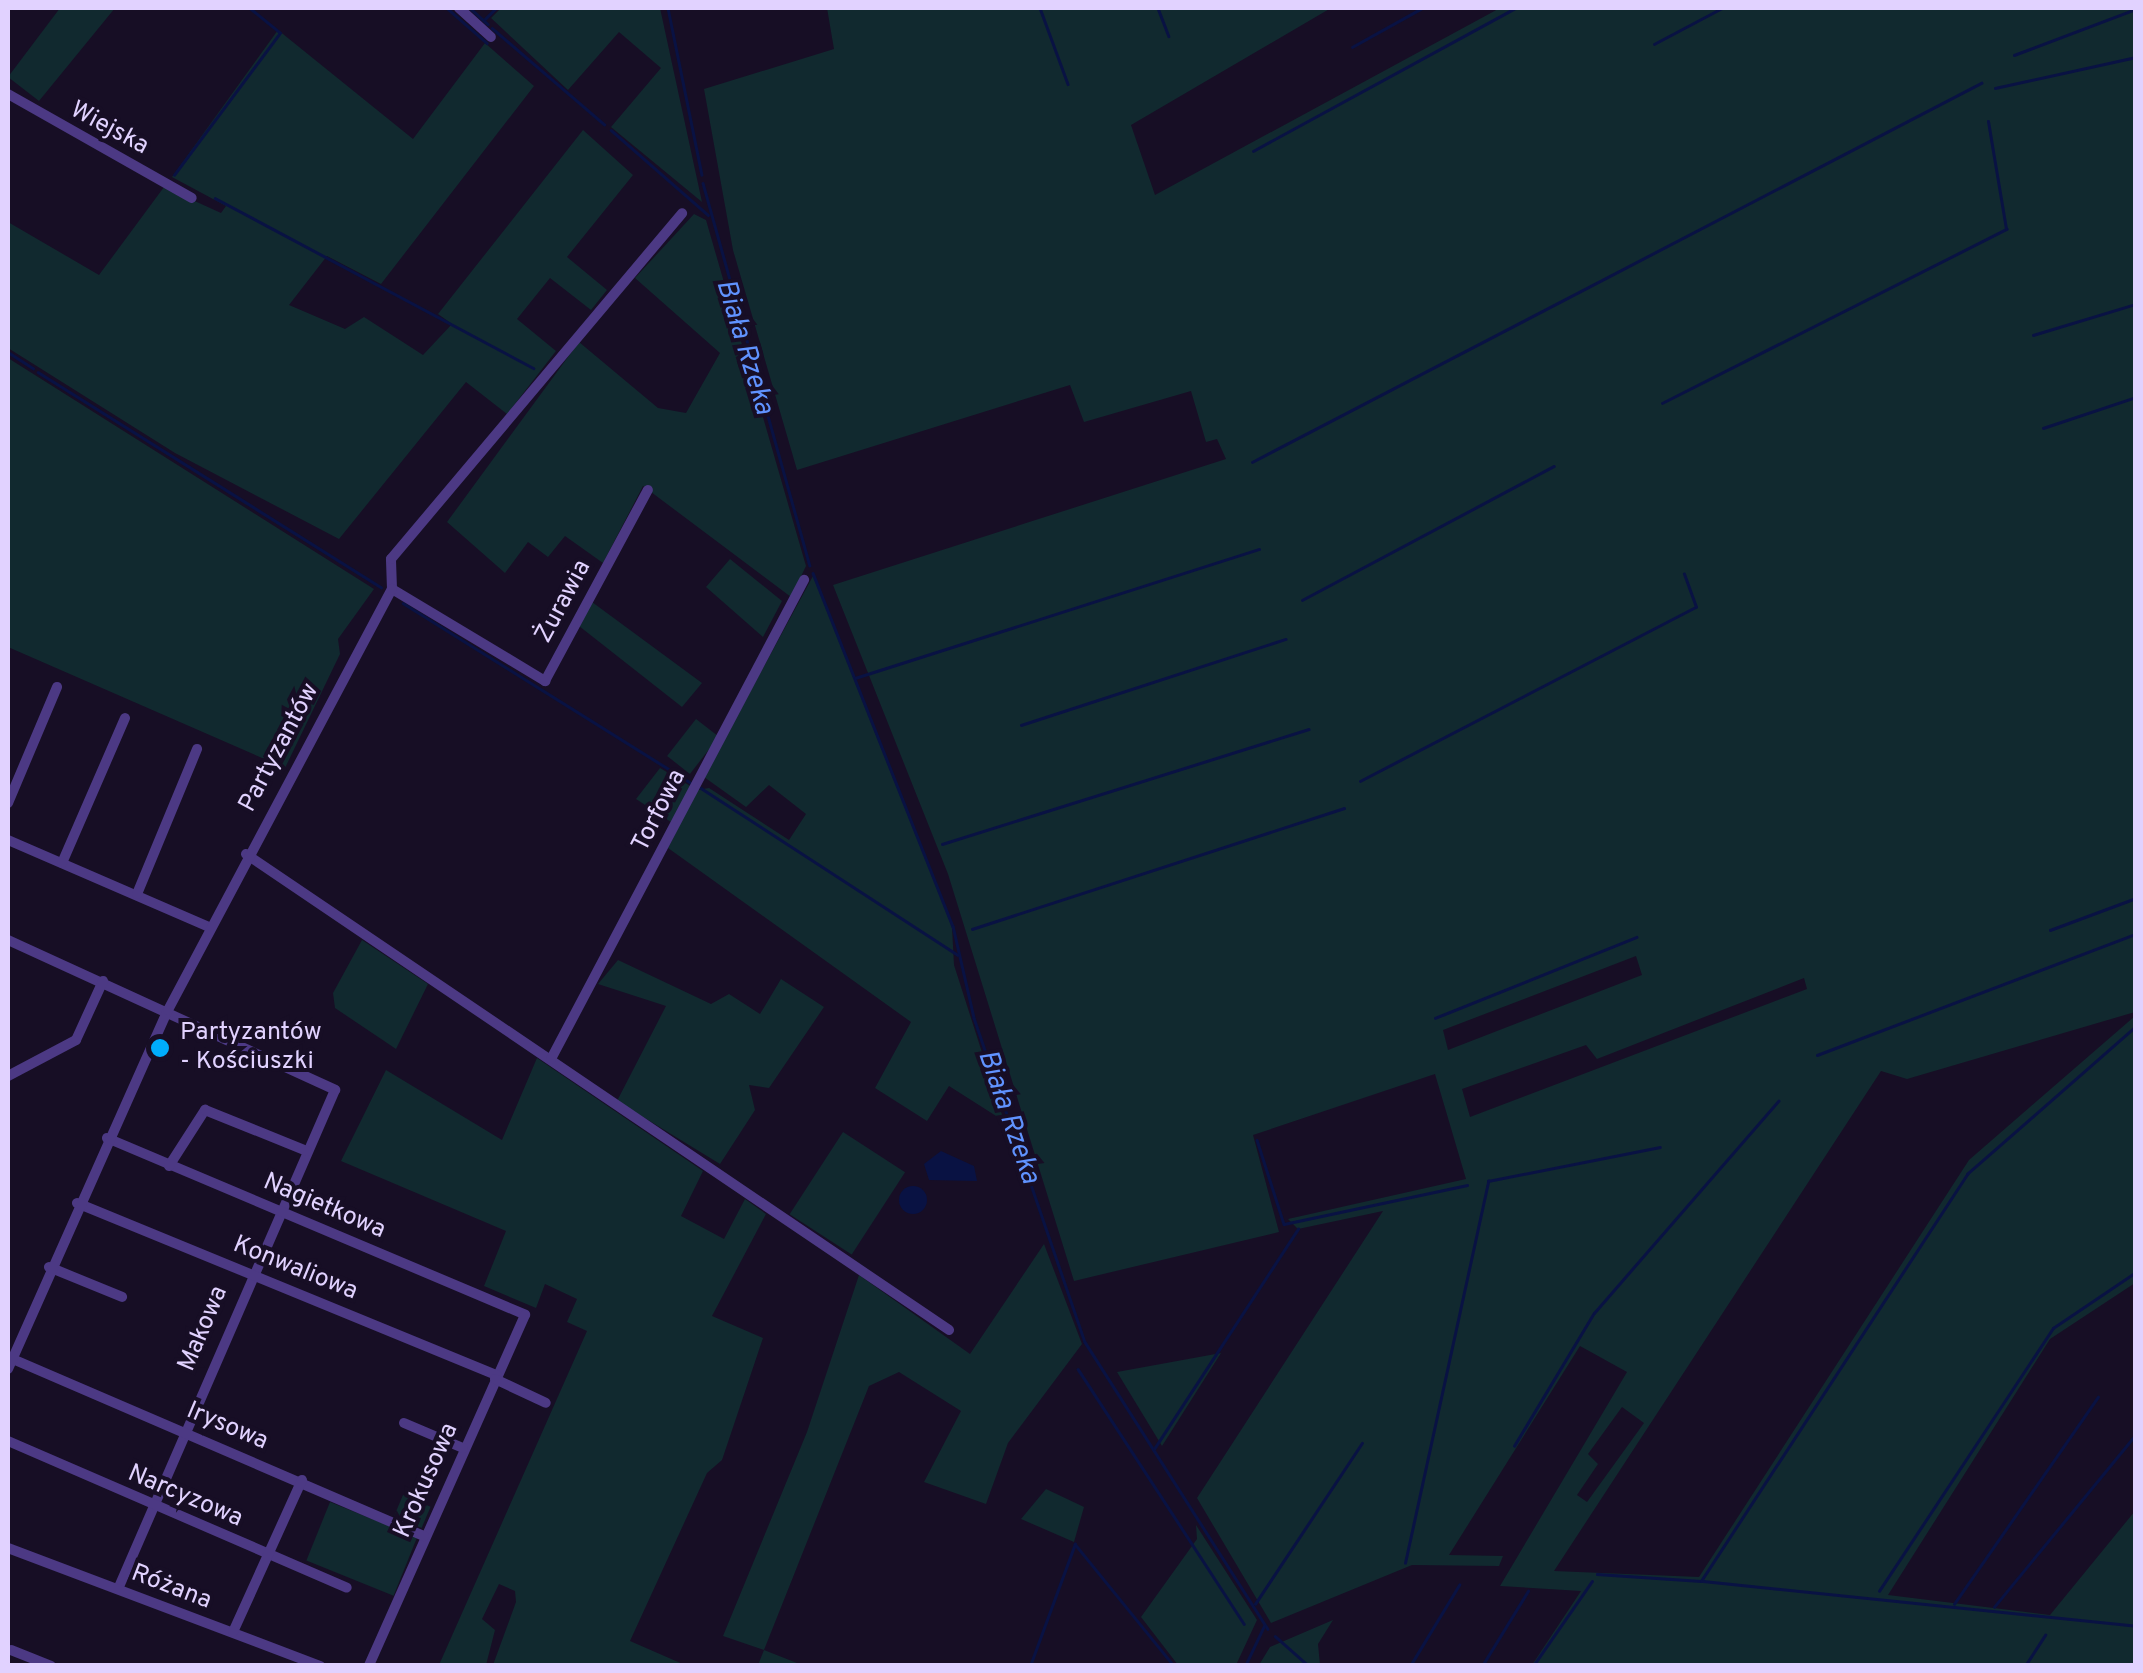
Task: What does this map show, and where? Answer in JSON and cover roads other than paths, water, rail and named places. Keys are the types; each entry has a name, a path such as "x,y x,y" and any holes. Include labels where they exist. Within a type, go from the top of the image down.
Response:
{"street":[{"path":"459,8 490,37"},
{"name":"Wiejska","path":"8,94 192,198"},
{"name":"Partyzantów","path":"9,1362 77,1203 209,927 392,589 391,559 682,214"},
{"name":"Żurawia","path":"392,589 545,681 648,490"},
{"name":"Torfowa","path":"551,1059 804,580"},
{"path":"8,803 58,687"},
{"path":"62,863 125,718"},
{"path":"137,894 197,750"},
{"path":"8,840 209,927"},
{"path":"246,854 949,1330"},
{"path":"8,940 168,1010"},
{"path":"8,1076 76,1040 103,981"},
{"name":"Makowa","path":"118,1589 250,1271 335,1090 168,1010"},
{"path":"168,1166 204,1110 307,1151"},
{"name":"Nagietkowa","path":"107,1138 525,1315"},
{"name":"Konwaliowa","path":"77,1203 250,1271 496,1377 546,1403"},
{"path":"49,1267 122,1296"},
{"name":"Krokusowa","path":"369,1666 525,1315"},
{"name":"Irysowa","path":"9,1362 183,1430 424,1536"},
{"path":"404,1424 463,1448"},
{"name":"Narcyzowa","path":"8,1441 347,1588"},
{"path":"233,1632 302,1480"},
{"name":"Różana","path":"8,1548 320,1666"},
{"path":"12,1650 51,1666"},
{"path":"270,1666 275,1650"}],"waterway":[{"path":"174,175 280,33 249,8"},
{"path":"447,8 487,43"},
{"path":"470,8 488,24"},
{"path":"485,19 496,8"},
{"name":"Biała Rzeka","path":"668,8 702,175"},
{"path":"1040,8 1068,84"},
{"path":"1158,8 1169,36"},
{"path":"1352,47 1422,8"},
{"path":"1253,151 1515,8"},
{"path":"1654,44 1722,8"},
{"path":"2014,55 2136,9"},
{"path":"492,28 604,124"},
{"path":"1995,88 2136,57"},
{"path":"1252,462 1981,83"},
{"path":"1662,403 2006,229 1988,121"},
{"path":"611,130 708,215"},
{"name":"Biała Rzeka","path":"703,183 810,565"},
{"path":"215,198 533,368"},
{"path":"2033,335 2136,304"},
{"path":"8,352 33,368"},
{"path":"38,372 381,587"},
{"path":"2043,428 2136,397"},
{"path":"1302,600 1554,466"},
{"path":"855,678 1259,549"},
{"name":"Biała Rzeka","path":"813,573 953,926 974,1018 1085,1342 1268,1629"},
{"path":"1360,781 1696,607 1684,574"},
{"path":"403,603 690,782"},
{"path":"1021,725 1285,639"},
{"path":"942,844 1308,729"},
{"path":"701,788 958,955"},
{"path":"972,929 1344,808"},
{"path":"2050,930 2136,898"},
{"path":"1817,1055 2136,934"},
{"path":"1435,1018 1636,937"},
{"path":"1597,1574 1701,1581 1967,1174 2136,1026"},
{"path":"1514,1446 1594,1313 1778,1101"},
{"path":"1257,1140 1284,1224 1467,1185"},
{"path":"1405,1563 1488,1181 1660,1147"},
{"path":"1154,1449 1298,1229"},
{"path":"1879,1591 2053,1328 2136,1272"},
{"path":"1078,1369 1244,1624"},
{"path":"1954,1604 2098,1397"},
{"path":"1994,1607 2136,1434"},
{"path":"1255,1604 1362,1443"},
{"path":"1030,1666 1075,1544 1174,1666"},
{"path":"1533,1666 1592,1581"},
{"path":"1703,1581 2136,1626"},
{"path":"1410,1666 1459,1585"},
{"path":"1482,1666 1528,1591"},
{"path":"1245,1666 1264,1626"},
{"path":"2025,1666 2045,1635"},
{"name":"Biała Rzeka","path":"1275,1636 1309,1666"}],"place":[{"name":"Partyzantów - Kościuszki","path":"160,1048"}]}
